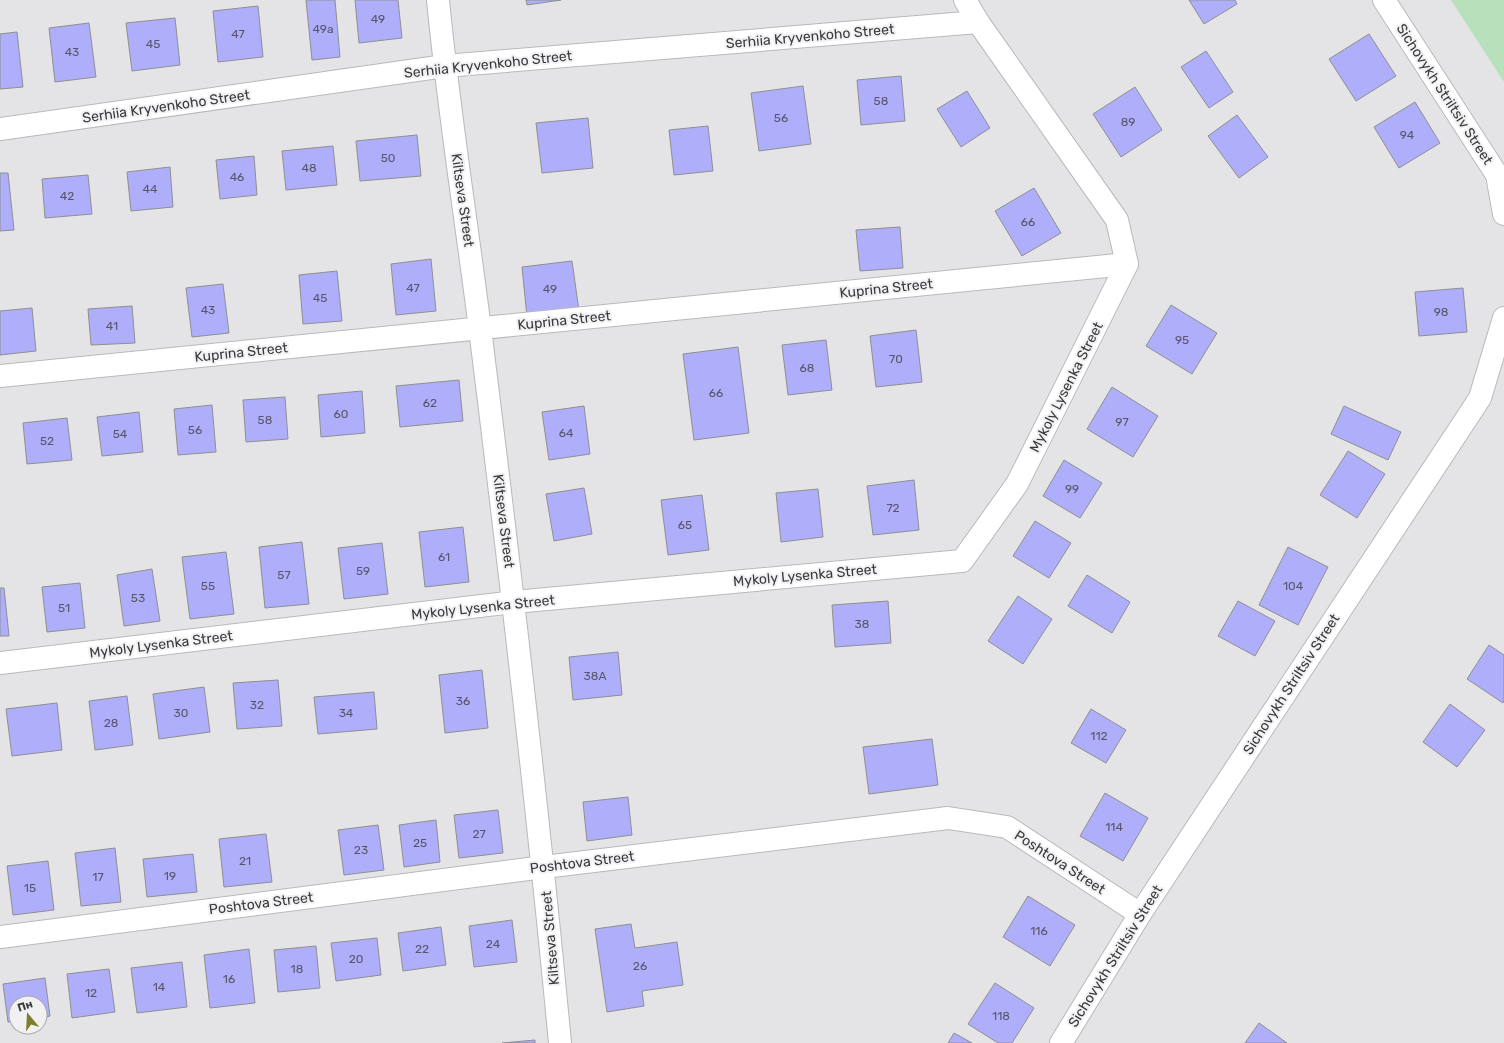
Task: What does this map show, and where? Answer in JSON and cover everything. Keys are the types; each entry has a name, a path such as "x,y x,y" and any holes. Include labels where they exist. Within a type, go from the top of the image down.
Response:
{"street":[{"name":"Kiltseva Street","path":"438,0 444,66 480,329 514,602 544,867 560,1043"},
{"path":"965,0 978,22 1117,220 1127,264"},
{"name":"Sichovykh Striltsiv Street","path":"1384,0 1497,175 1504,214"},
{"name":"Serhiia Kryvenkoho Street","path":"0,129 444,66 978,22"},
{"name":"Kuprina Street","path":"0,376 1127,264"},
{"name":"Mykoly Lysenka Street","path":"0,663 514,602 962,560 1017,484 1127,264"},
{"name":"Sichovykh Striltsiv Street","path":"1061,1043 1140,914 1480,398 1504,318"},
{"name":"Poshtova Street","path":"0,937 544,867 948,818 1007,827 1140,914"}],"green space":[{"path":"1451,0 1504,0 1504,82"}],"building":[{"path":"306,0 335,0 340,57 312,60"},
{"path":"355,0 398,0 402,38 359,43"},
{"path":"526,0 561,0 527,5"},
{"path":"1189,0 1235,0 1237,4 1204,24"},
{"path":"258,6 263,57 218,62 213,11"},
{"path":"175,18 180,65 132,71 126,23"},
{"path":"89,23 96,77 55,82 49,28"},
{"path":"17,32 23,87 0,89 0,34"},
{"path":"1369,34 1396,76 1356,101 1329,59"},
{"path":"1206,51 1233,92 1209,108 1181,67"},
{"path":"901,76 905,121 861,125 857,80"},
{"path":"803,86 811,144 759,151 751,93"},
{"path":"1135,87 1162,130 1121,157 1093,114"},
{"path":"967,91 990,128 961,147 937,109"},
{"path":"1415,102 1440,143 1399,168 1374,127"},
{"path":"1237,115 1268,157 1239,178 1208,136"},
{"path":"588,118 593,168 542,173 536,123"},
{"path":"708,126 713,171 674,175 669,130"},
{"path":"417,135 421,176 360,181 356,141"},
{"path":"333,146 337,185 286,190 282,151"},
{"path":"254,156 257,195 220,199 216,160"},
{"path":"170,167 173,207 131,211 127,172"},
{"path":"0,173 8,173 14,230 0,231"},
{"path":"88,175 92,214 45,218 42,179"},
{"path":"1034,188 1061,233 1022,256 995,211"},
{"path":"900,227 903,268 860,271 856,230"},
{"path":"431,259 436,311 396,315 391,264"},
{"path":"572,261 579,311 527,317 522,267"},
{"path":"337,271 342,321 303,324 299,275"},
{"path":"223,284 229,333 192,337 186,288"},
{"path":"1463,288 1467,332 1419,336 1415,292"},
{"path":"1171,305 1217,333 1192,374 1146,346"},
{"path":"132,306 135,343 91,345 88,309"},
{"path":"32,308 36,351 0,355 0,311"},
{"path":"916,330 922,382 876,387 870,336"},
{"path":"826,340 832,390 788,395 782,345"},
{"path":"738,347 749,433 694,440 683,354"},
{"path":"459,380 463,421 400,427 396,386"},
{"path":"1112,387 1158,416 1133,457 1087,429"},
{"path":"362,391 365,433 321,437 318,395"},
{"path":"285,397 288,439 246,442 243,400"},
{"path":"212,405 216,452 178,455 174,409"},
{"path":"584,406 590,454 549,460 542,412"},
{"path":"1344,406 1401,432 1388,460 1331,434"},
{"path":"139,412 143,452 102,456 97,417"},
{"path":"67,418 72,460 27,464 23,423"},
{"path":"1348,451 1385,474 1357,518 1320,495"},
{"path":"1064,460 1102,483 1080,518 1043,496"},
{"path":"914,480 919,530 873,535 867,486"},
{"path":"584,488 592,534 554,541 546,494"},
{"path":"818,489 823,537 781,542 776,493"},
{"path":"702,495 709,550 668,555 661,500"},
{"path":"1035,521 1071,543 1049,578 1013,556"},
{"path":"463,527 469,582 425,587 419,532"},
{"path":"302,542 309,604 265,608 259,547"},
{"path":"382,543 388,594 344,599 338,548"},
{"path":"1288,547 1328,567 1298,625 1259,605"},
{"path":"226,552 234,614 190,619 182,557"},
{"path":"152,569 160,621 124,626 117,575"},
{"path":"1087,575 1130,602 1112,633 1068,606"},
{"path":"80,583 85,628 47,632 42,587"},
{"path":"0,588 4,588 9,636 0,636"},
{"path":"1018,596 1052,619 1023,664 988,641"},
{"path":"888,601 891,643 835,647 832,605"},
{"path":"1238,601 1275,621 1255,656 1218,636"},
{"path":"1489,645 1504,655 1503,703 1467,679"},
{"path":"618,652 622,695 573,700 569,657"},
{"path":"482,670 488,728 445,733 439,675"},
{"path":"278,680 282,726 237,729 233,683"},
{"path":"204,687 210,732 159,739 153,694"},
{"path":"374,692 377,729 318,734 314,697"},
{"path":"127,696 133,745 95,750 89,701"},
{"path":"57,703 62,750 12,756 6,709"},
{"path":"1450,704 1485,730 1457,767 1423,742"},
{"path":"1091,709 1126,730 1106,763 1071,743"},
{"path":"932,739 938,785 869,794 863,747"},
{"path":"1105,793 1148,818 1123,861 1080,836"},
{"path":"628,797 632,835 587,841 583,802"},
{"path":"498,810 503,853 459,858 454,815"},
{"path":"436,820 440,862 404,867 399,825"},
{"path":"378,825 384,870 344,875 338,830"},
{"path":"266,834 272,882 224,887 219,839"},
{"path":"115,848 121,902 81,906 75,853"},
{"path":"193,854 197,892 147,897 143,859"},
{"path":"48,861 54,910 13,915 7,866"},
{"path":"1028,896 1075,925 1050,966 1003,937"},
{"path":"512,920 517,962 474,967 469,926"},
{"path":"631,924 635,948 677,942 683,985 642,991 644,1006 607,1012 595,929"},
{"path":"441,927 446,965 403,971 398,933"},
{"path":"377,938 381,975 336,981 331,943"},
{"path":"316,946 320,988 278,992 274,950"},
{"path":"249,949 255,1003 210,1008 204,955"},
{"path":"182,962 187,1007 137,1013 131,968"},
{"path":"109,969 115,1012 72,1018 67,974"},
{"path":"45,978 47,995 8,995 8,1022 3,984"},
{"path":"995,983 1034,1008 1012,1043 998,1043 968,1024"},
{"path":"48,1001 50,1016 48,1016"},
{"path":"1259,1023 1287,1043 1245,1043"},
{"path":"954,1033 972,1043 948,1043"},
{"path":"535,1040 535,1043 502,1043"}]}
